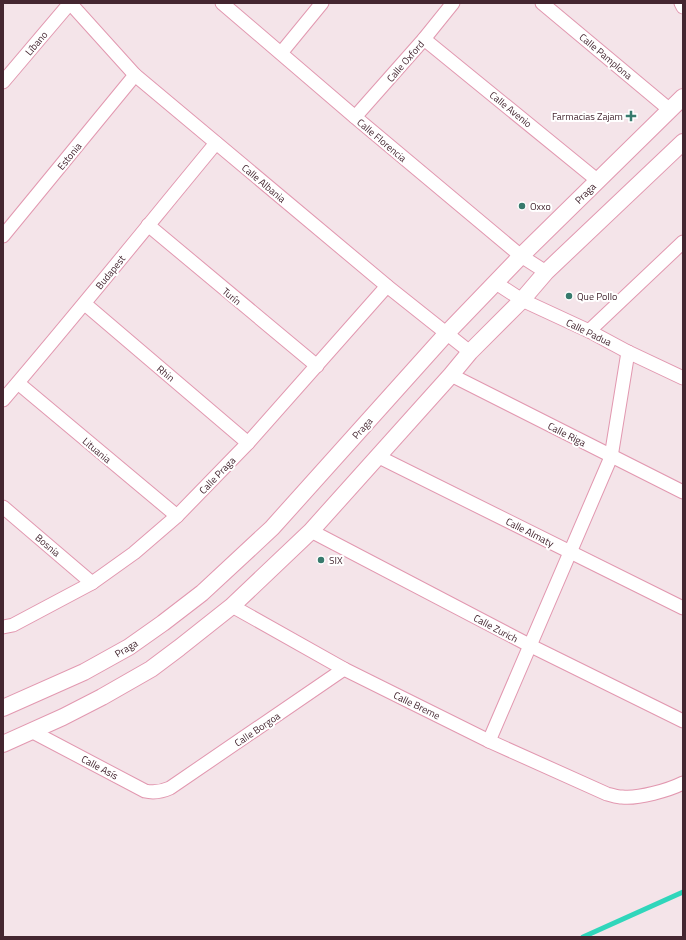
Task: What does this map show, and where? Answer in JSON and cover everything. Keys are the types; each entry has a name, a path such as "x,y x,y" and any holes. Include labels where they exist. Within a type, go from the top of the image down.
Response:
{"street":[{"name":"Calle Albania","path":"70,3 135,75 387,286 470,352"},
{"name":"Líbano","path":"3,82 70,3"},
{"name":"Calle Florencia","path":"222,3 521,256 546,272"},
{"path":"281,53 322,3"},
{"name":"Calle Oxford","path":"355,117 453,3"},
{"name":"Calle Pamplona","path":"542,3 670,110"},
{"path":"681,3 683,7"},
{"name":"Calle Avenio","path":"424,38 597,180"},
{"name":"Estonia","path":"3,236 135,75"},
{"name":"Praga","path":"3,708 84,672 129,647 163,624 202,593 272,528 447,333 521,256 683,97"},
{"path":"3,744 33,732 102,697 151,669 232,606 311,531 470,352 522,300 546,272 683,142"},
{"name":"Budapest","path":"3,400 85,304 216,143"},
{"name":"Turín","path":"148,225 317,366"},
{"path":"589,331 683,242"},
{"name":"Calle Padua","path":"496,283 522,300 589,331 628,352 683,378"},
{"name":"Calle Praga","path":"8,626 92,583 134,554 177,516 248,443 387,286"},
{"name":"Rhin","path":"85,304 248,443"},
{"path":"489,741 611,457 628,352"},
{"name":"Calle Riga","path":"451,375 683,492"},
{"name":"Lituania","path":"18,383 177,516"},
{"name":"Calle Almaty","path":"377,456 683,608"},
{"name":"Bosnia","path":"3,507 92,583"},
{"name":"Calle Zurich","path":"311,531 529,645 683,721"},
{"name":"Calle Breme","path":"232,606 344,669 489,741 607,794 624,798 644,795 683,784"},
{"name":"Calle Borgoa","path":"170,788 344,669"},
{"name":"Calle Asís","path":"33,732 145,791 154,793 170,788"}],"waterway":[{"path":"583,937 683,892"}],"place":[{"name":"Farmacias Zajam","path":"631,116"},
{"name":"Oxxo","path":"522,206"},
{"name":"Que Pollo","path":"569,296"},
{"name":"SIX","path":"321,560"}]}
